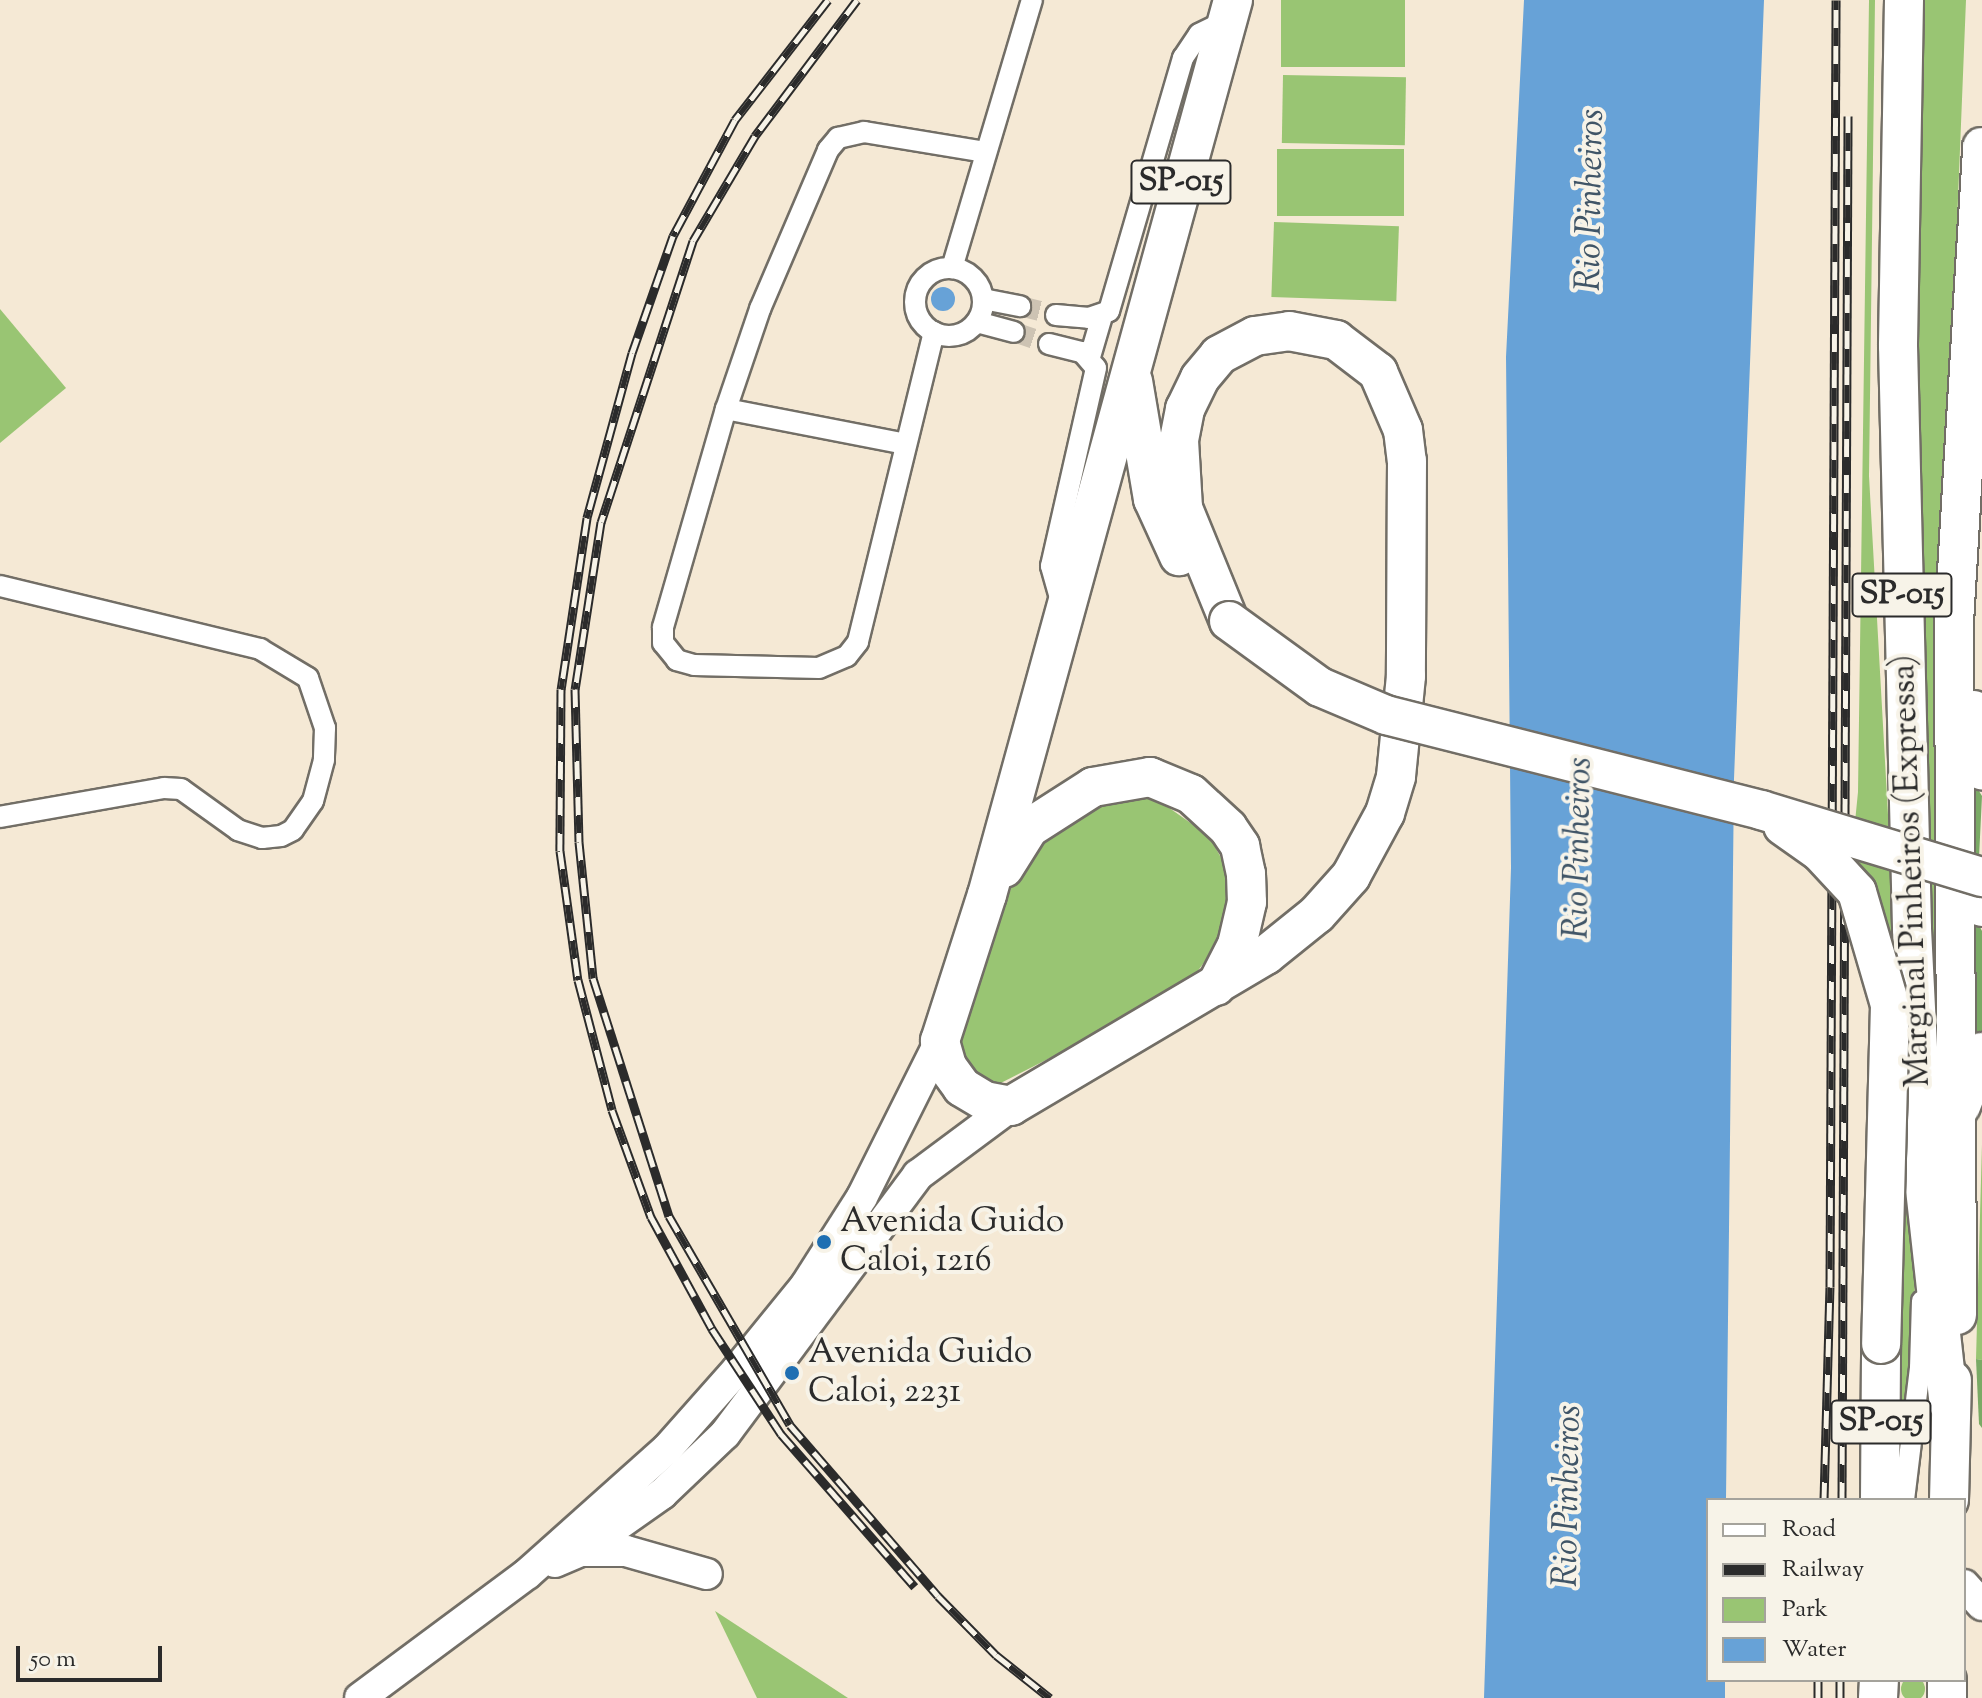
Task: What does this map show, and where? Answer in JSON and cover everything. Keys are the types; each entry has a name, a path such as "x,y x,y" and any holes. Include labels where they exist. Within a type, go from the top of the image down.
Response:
{"highway":[{"name":"Marginal Pinheiros (Expressa)","path":"1904,0 1900,508 1925,1189 1949,1405"},
{"name":"SP-015","path":"1230,10 1130,365 1153,499 1166,532 1187,572 1229,621 1320,687 1386,715 1761,810 1820,852 1857,892 1890,1005 1880,1498"},
{"path":"1949,1405 1959,1244 1953,1127 1954,622 1982,147"},
{"path":"1130,365 987,895 940,1041 947,1066 962,1087 985,1101 1011,1106 1216,986 1317,914 1351,876 1385,813 1396,777 1406,676 1407,461 1403,430 1378,372 1358,353 1313,332 1255,336 1219,355 1195,388 1179,440 1179,482 1189,526 1229,621"},
{"path":"1965,475 1974,727 1982,770"},
{"path":"987,895 1029,828 1065,801 1121,778 1150,777 1209,807 1240,846 1247,902 1237,945 1216,986"},
{"path":"1761,810 1982,878 1982,907"},
{"path":"1953,1127 1982,1052"},
{"name":"SP-015","path":"1949,1405 1949,1498"}],"main road":[{"path":"360,1698 527,1574 667,1449 806,1285 862,1197 940,1041"},
{"path":"527,1574 581,1551 662,1494 725,1434 918,1175 1011,1106"},
{"path":"662,1494 667,1449"},
{"path":"581,1551 626,1551 707,1574"},
{"path":"1966,1587 1982,1605"}],"street":[{"path":"952,268 1032,0"},
{"path":"1090,357 1102,316 1117,295 1183,58 1199,34 1230,10"},
{"path":"934,332 858,642 847,656 819,668 694,665 667,651 663,627 726,409 773,275 828,150 838,138 864,132 985,152"},
{"path":"952,268 973,278 983,299 977,322 957,335 934,332 918,316 915,292 929,274 952,268"},
{"path":"983,299 1020,306"},
{"path":"1056,315 1102,316"},
{"path":"977,322 1014,332"},
{"path":"1049,344 1090,357 1096,368 1051,566 1064,613"},
{"path":"726,409 906,444"},
{"path":"0,586 260,649 308,678 325,728 324,760 313,801 293,830 281,836 262,838 238,830 181,789 164,788 0,817"},
{"path":"1904,1498 1920,1368 1925,1189"}],"green space":[{"path":"1281,0 1405,0 1405,67 1281,67"},
{"path":"1869,0 1875,0 1869,476 1917,1331 1895,1498 1896,965 1881,900 1852,852 1858,792"},
{"path":"1915,0 1966,0 1954,298 1943,1174 1915,684"},
{"path":"1283,75 1406,77 1405,145 1282,143"},
{"path":"1277,149 1404,149 1404,216 1277,216"},
{"path":"1274,222 1399,226 1396,301 1271,297"},
{"path":"0,309 66,388 0,443"},
{"path":"1966,770 1982,796 1976,919 1982,931 1982,1031 1970,1048"},
{"path":"1128,794 1158,800 1209,836 1224,863 1229,890 1227,919 1217,945 1197,972 1166,999 989,1089 952,1055 1017,871 1064,816"},
{"path":"1982,1144 1982,1360 1976,1359"},
{"path":"1976,1359 1982,1360 1982,1428 1979,1424"},
{"path":"715,1611 848,1698 757,1698"},
{"path":"1903,1682 1924,1684 1922,1698 1904,1698 1901,1689"}],"water":[{"name":"Rio Pinheiros","path":"1524,0 1764,0 1734,779 1726,1498 1706,1498 1706,1682 1725,1682 1725,1698 1484,1698 1511,868 1506,357"},
{"path":"943,287 951,291 955,299 951,307 943,311 935,307 931,299 935,291"}],"tunnel":[{"path":"1020,306 1056,315"},
{"path":"1014,332 1049,344"}],"railway":[{"path":"828,0 735,120 673,236 632,353 587,518 561,689 560,851 578,980 612,1110 651,1217 712,1329 781,1434 915,1587"},
{"path":"857,0 755,136 693,241 601,522 575,689 579,842 593,978 669,1216 790,1425 938,1596 996,1655 1050,1698"},
{"path":"1824,1498 1830,1287 1836,0"},
{"path":"1842,1498 1848,116"},
{"path":"1818,1682 1818,1698"},
{"path":"1840,1682 1840,1698"}],"place":[{"name":"Avenida Guido Caloi, 1216","path":"824,1242"},
{"name":"Avenida Guido Caloi, 2231","path":"792,1373"}]}
